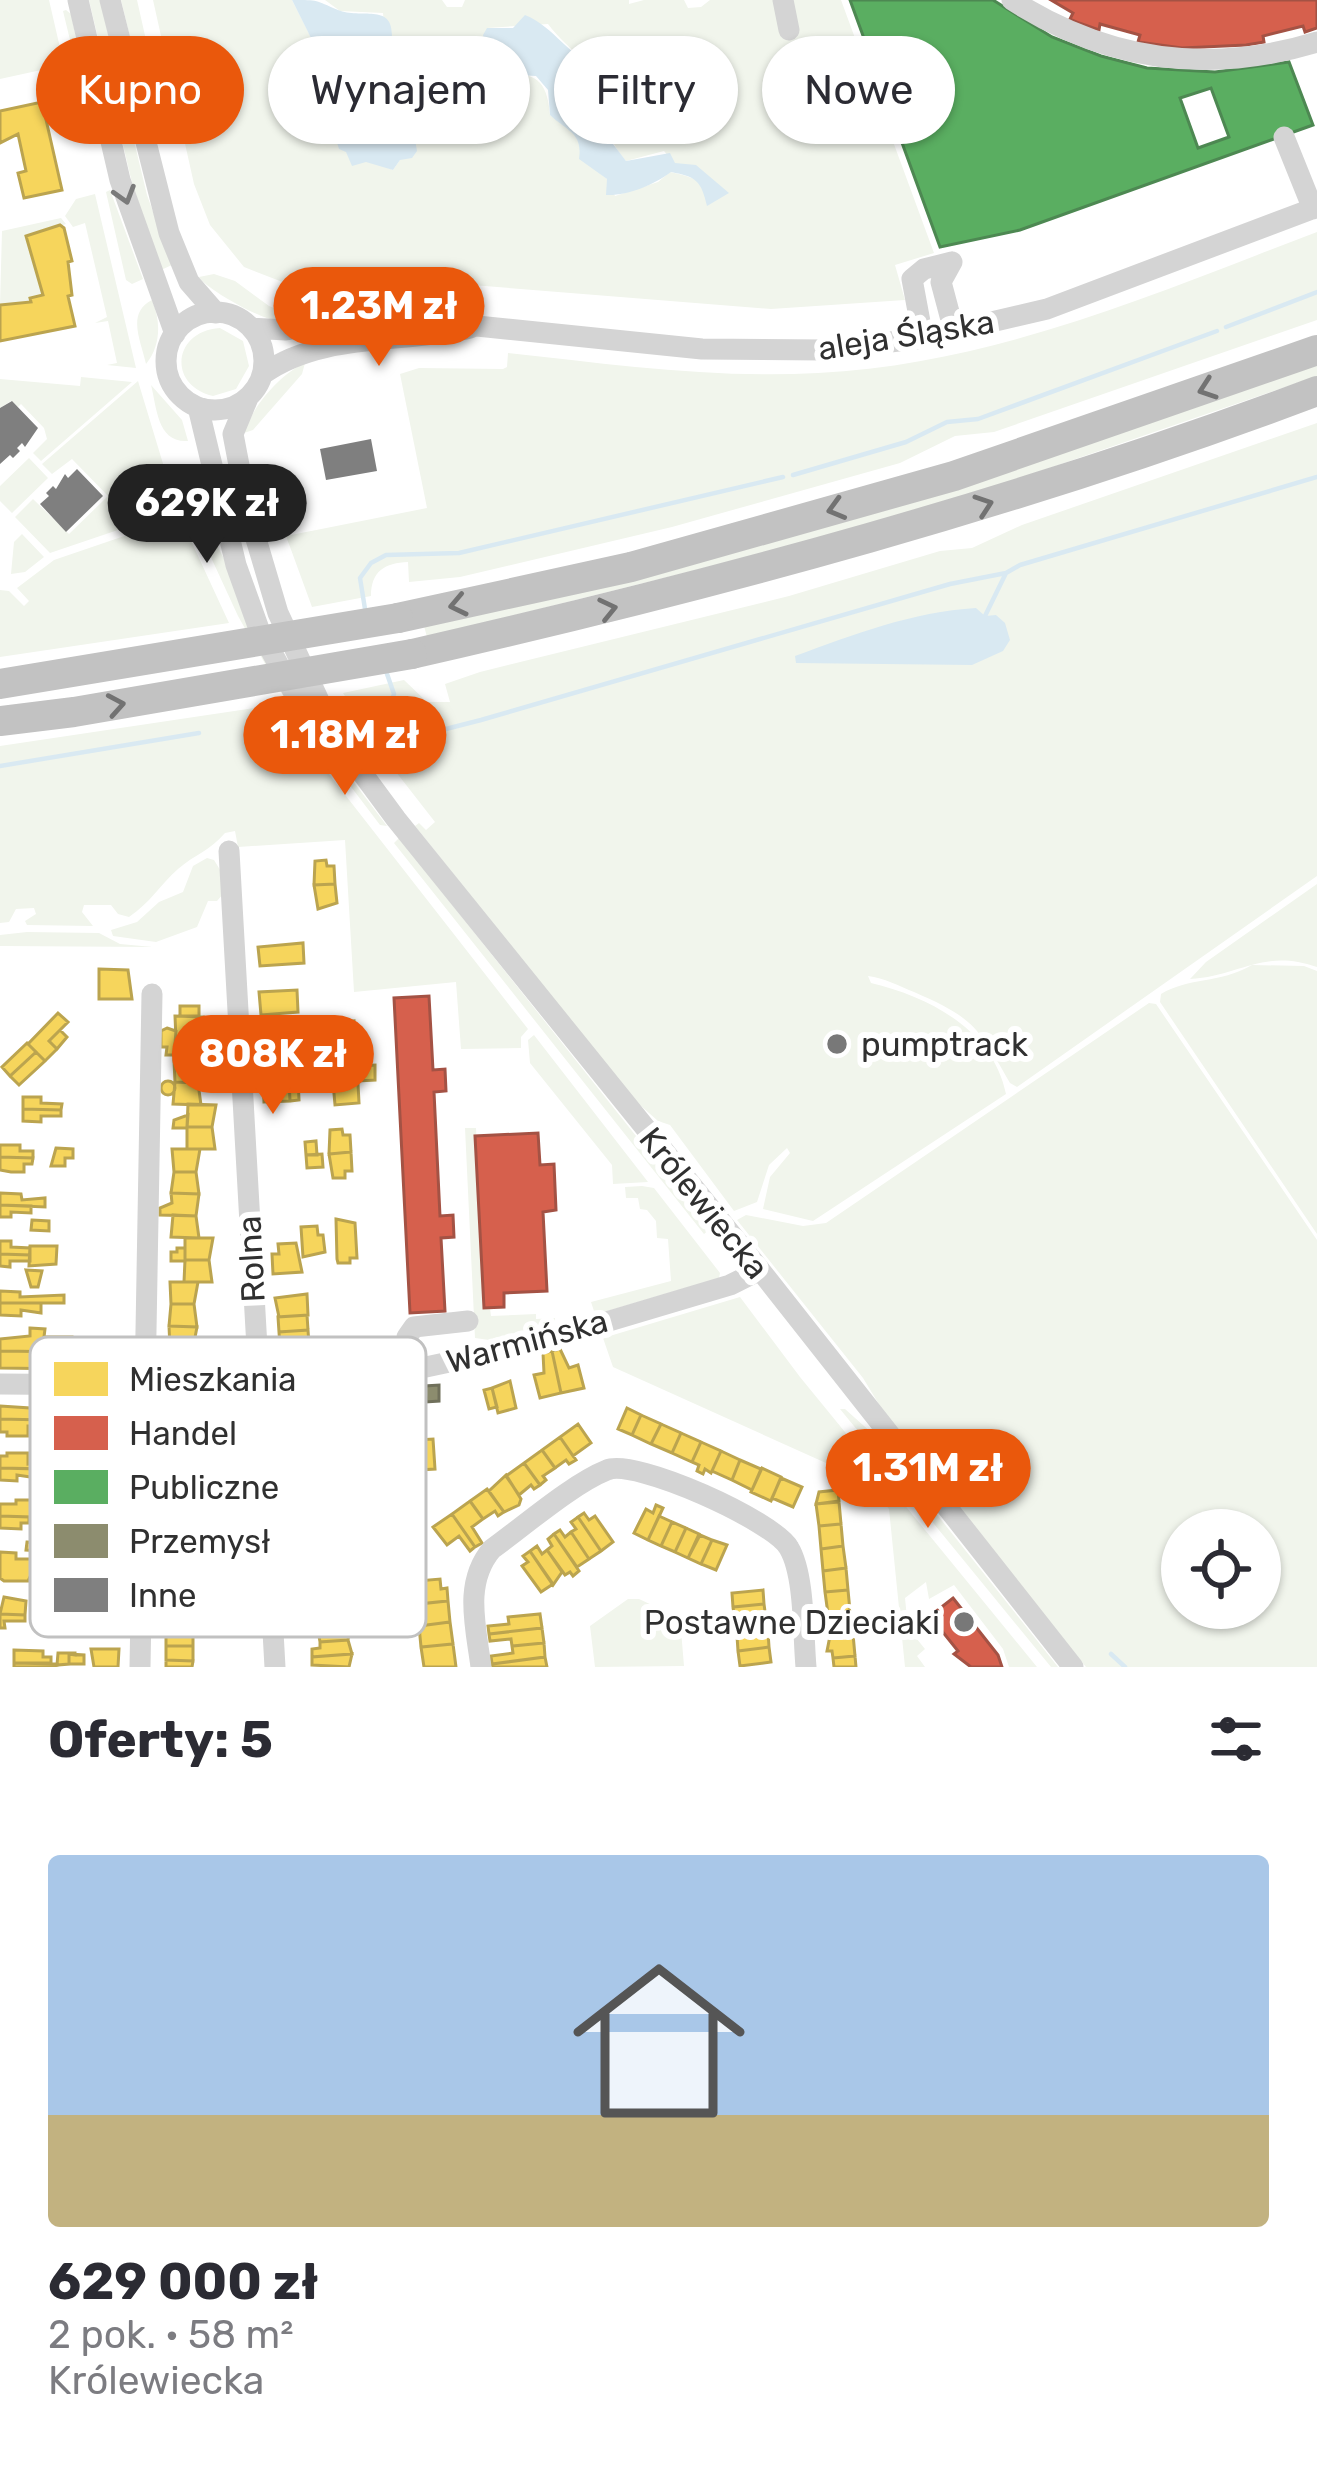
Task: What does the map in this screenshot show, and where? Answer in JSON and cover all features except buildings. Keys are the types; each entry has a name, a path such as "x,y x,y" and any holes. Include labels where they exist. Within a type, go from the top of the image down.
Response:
{"highway":[{"path":"0,684 398,618 631,567 954,476 1317,350"},
{"path":"0,721 412,654 658,598 949,516 1317,392"}],"street":[{"path":"78,0 120,180 175,334"},
{"path":"110,0 169,233 192,288 216,313"},
{"path":"783,0 789,30"},
{"path":"1012,0 1095,43 1169,60 1236,60 1317,41"},
{"path":"1284,137 1315,208"},
{"name":"aleja Śląska","path":"251,328 286,330 425,312 476,326 757,351 825,350 923,338 1047,309 1315,208"},
{"path":"923,338 912,279 924,269 952,262 941,282 954,332"},
{"path":"216,313 229,314 251,328 264,358 263,374 248,398 215,410 198,407 178,393 167,370 175,334 200,315 216,313"},
{"name":"aleja Śląska","path":"263,374 283,360 315,350 427,338 476,326"},
{"name":"Królewiecka","path":"248,398 233,434 248,512 278,613 337,739"},
{"name":"Królewiecka","path":"198,407 236,565 260,629 294,693 337,739 1073,1667"},
{"name":"Rolna","path":"229,851 254,1337"},
{"path":"147,1337 152,994"},
{"name":"Warmińska","path":"426,1367 510,1349 730,1285 760,1270"},
{"path":"407,1337 414,1327 468,1321"},
{"name":"Warmińska","path":"0,1384 30,1384"},
{"path":"481,1667 473,1598 482,1561 492,1549 610,1467 660,1478 778,1534 790,1549 796,1571 806,1667"},
{"path":"140,1667 141,1637"},
{"name":"Rolna","path":"273,1637 275,1667"}],"shaded area":[{"path":"0,0 49,0 57,36 36,36 36,71 0,79"},
{"path":"89,0 100,0 109,36 97,36"},
{"path":"121,0 137,0 145,36 130,36"},
{"path":"153,0 292,0 310,36 268,36 268,144 345,144 346,152 393,170 411,144 530,144 530,77 539,82 548,100 554,144 581,144 591,166 607,179 615,196 658,182 670,172 728,193 675,164 664,151 626,161 614,144 738,144 738,36 559,36 548,24 487,28 487,36 385,36 383,13 340,11 325,0 442,0 447,7 462,7 465,0 629,0 629,4 684,0 688,8 710,0 841,0 854,36 762,36 762,144 894,144 934,253 895,265 905,300 771,309 434,282 298,288 244,267 210,225 185,144 244,144 244,36 161,36"},
{"path":"292,0 316,1 348,13 377,14 389,22 392,31 391,36 310,36"},
{"path":"63,11 71,14 76,36 69,36"},
{"path":"525,15 555,36 554,118 548,90 530,76 530,36 483,36 487,28 513,28"},
{"path":"123,144 135,144 172,265 161,270"},
{"path":"337,144 416,144 417,151 393,170 366,162 352,166 346,152"},
{"path":"578,144 613,144 626,161 670,153 675,163 696,165 729,193 707,206 696,181 671,172 640,189 606,195 607,179 579,159"},
{"path":"110,190 143,279 132,284 126,280 106,192"},
{"path":"95,194 136,368 107,365 117,363 108,321 95,323 107,317 85,223 73,227 65,216 76,199"},
{"path":"61,218 66,224 27,237 43,295 30,298 31,302 0,305 2,231"},
{"path":"1317,232 1317,320 994,432 955,436 900,463 672,527 460,577 409,582 408,562 393,564 377,575 371,596 312,607 286,536 427,508 400,374 419,368 503,369 508,353 740,374 883,367 1010,341 1072,322"},
{"path":"214,274 296,317 269,319 247,310 199,277"},
{"path":"152,300 158,333 146,364 137,320"},
{"path":"220,328 243,341 249,366 236,389 213,396 188,381 182,359 193,338"},
{"path":"305,363 302,374 253,430 244,433 268,392"},
{"path":"1317,364 1317,376 994,487 836,535 427,637 424,626"},
{"path":"81,377 132,382 41,461 33,453 47,439 44,428 21,404 18,407 11,401 0,408 0,379 80,386"},
{"path":"138,381 177,510 50,553 15,517 33,499 69,534 108,496 72,459 52,474 42,464"},
{"path":"151,385 182,420 188,441 164,430"},
{"path":"1317,423 1317,876 1017,1087 962,1017 914,992 868,976 871,983 936,1007 973,1034 999,1071 1006,1094 813,1221 763,1209 770,1177 790,1153 787,1148 769,1165 757,1202 734,1211 670,1125 658,1121 632,1098 415,826 419,823 426,830 435,822 382,754 343,693 404,680 427,702 450,702 445,684 480,672 789,596 940,551 972,548 1022,525"},
{"path":"29,458 48,478 12,513 0,501 0,486"},
{"path":"204,511 210,532 312,727 387,826 380,825 286,701 238,616 191,514"},
{"path":"180,517 229,623 0,657 0,590 9,591 24,606 29,601 17,588 54,560"},
{"path":"22,534 44,557 25,572 11,574 14,542"},
{"path":"976,608 1005,623 1010,640 1003,651 972,665 796,663 795,656 884,625"},
{"path":"275,705 528,1029 521,1037 521,1048 461,1049 456,982 354,992 345,840 238,847 235,831 225,833 178,869 129,917 118,914 111,905 84,905 82,912 93,926 27,925 25,921 36,914 34,908 16,909 9,922 0,923 0,746"},
{"path":"399,838 710,1229 704,1234 394,843"},
{"path":"207,858 222,873 223,894 217,901 208,901 197,927 156,942 113,936 111,930 137,922 159,902 183,892 193,866"},
{"path":"1317,884 1317,967 1281,960 1190,979 1206,962"},
{"path":"99,933 120,944 153,947 0,946 0,935"},
{"path":"1252,965 1304,966 1317,971 1317,1234 1160,1002 1161,994 1172,989"},
{"path":"1149,1003 1156,1004 1317,1240 1317,1667 1086,1667 897,1434 863,1378 737,1220 746,1215 803,1226 826,1223"},
{"path":"534,1035 648,1182 613,1184 612,1165 530,1063 528,1040"},
{"path":"465,1128 476,1128 484,1308 490,1308 491,1316 536,1314 536,1319 555,1318 555,1323 489,1340 475,1338"},
{"path":"625,1187 654,1188 720,1273 719,1278 594,1311 591,1302 671,1281 668,1239 657,1238 656,1221 640,1209 638,1198 626,1198"},
{"path":"740,1297 1037,1667 1009,1667 1003,1649 954,1585 929,1599 926,1582 905,1598 908,1628 925,1649 917,1656 925,1667 905,1667 889,1509 866,1481 613,1367 603,1338"},
{"path":"840,1409 873,1434 1058,1667 1051,1667"},
{"path":"628,1599 639,1599 680,1618 684,1666 595,1667 590,1626"}],"waterway":[{"path":"1226,327 1317,292"},
{"path":"793,475 906,442 947,422 978,419 1217,331"},
{"path":"365,609 360,578 371,563 386,555 459,553 783,477"},
{"path":"379,703 442,730 950,584 1006,573 1317,477"},
{"path":"985,616 1006,573"},
{"path":"386,671 394,694 390,704"},
{"path":"0,766 199,733"},
{"path":"1111,1654 1125,1667"}],"place":[{"name":"pumptrack","path":"837,1044"},
{"name":"Postawne Dzieciaki","path":"964,1622"}]}
